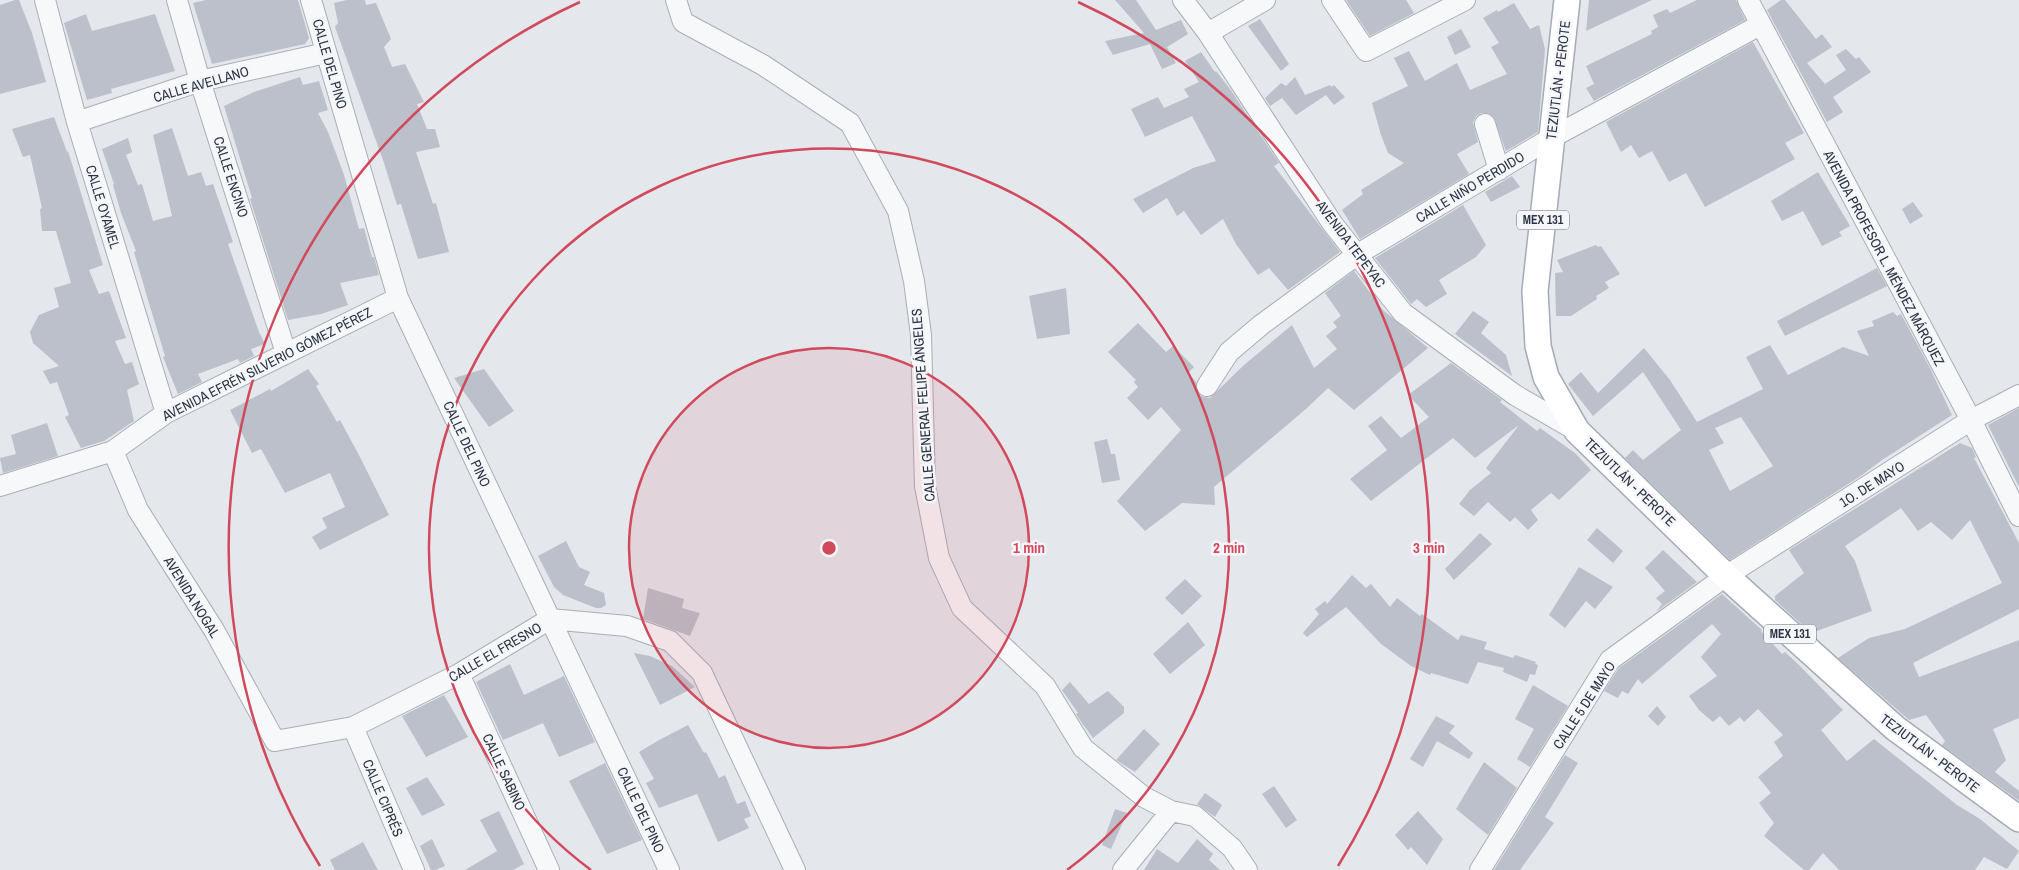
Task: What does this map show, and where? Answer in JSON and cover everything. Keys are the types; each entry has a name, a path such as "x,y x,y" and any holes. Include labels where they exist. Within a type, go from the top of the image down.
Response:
{"main road":[{"name":"TEZIUTLÁN - PEROTE","path":"1568,0 1535,291 1538,346 1546,377 1577,431 1726,576 1895,728 2019,819"}],"street":[{"name":"CALLE OYAMEL","path":"45,0 77,122 166,413"},
{"name":"CALLE ENCINO","path":"177,0 200,81 286,353"},
{"name":"CALLE DEL PINO","path":"311,0 398,298 669,870"},
{"name":"CALLE GENERAL FELIPE ÁNGELES","path":"676,0 683,22 763,65 850,123 898,211 914,281 921,335 925,486 939,558 962,608 1045,686 1083,748 1144,797 1170,811 1195,816 1232,848 1247,870"},
{"name":"AVENIDA TEPEYAC","path":"1183,0 1208,33 1332,222 1403,313 1514,395 1577,431"},
{"path":"1208,33 1265,0"},
{"path":"1332,0 1366,51 1465,0"},
{"name":"AVENIDA PROFESOR L. MÉNDEZ MÁRQUEZ","path":"1748,0 1971,420 2019,516"},
{"name":"CALLE NIÑO PERDIDO","path":"1207,386 1229,352 1261,325 1358,254 1551,138 1760,25"},
{"name":"CALLE AVELLANO","path":"77,122 200,81 326,52"},
{"path":"1485,124 1499,170"},
{"name":"AVENIDA EFRÉN SILVERIO GÓMEZ PÉREZ","path":"0,486 113,451 166,413 398,298"},
{"name":"1O. DE MAYO","path":"1726,576 1971,420 2019,395"},
{"name":"AVENIDA NOGAL","path":"113,451 138,510 214,630 275,741"},
{"name":"CALLE 5 DE MAYO","path":"1480,870 1610,660 1726,576"},
{"name":"CALLE EL FRESNO","path":"275,741 353,727 459,674 550,620 627,626 670,641 702,673 794,870"},
{"name":"CALLE SABINO","path":"459,674 548,870"},
{"name":"CALLE CIPRÉS","path":"353,727 414,870"},
{"path":"1123,870 1170,811"}],"building":[{"path":"19,0 32,33 46,82 0,94 0,5"},
{"path":"206,0 298,0 309,38 305,44 212,64 193,3"},
{"path":"347,0 365,0 366,5 376,3 391,39 384,47 392,67 405,64 424,102 417,104 427,129 435,129 440,147 416,152 433,204 436,203 449,252 418,259 401,204 397,205 384,163 335,27 338,23 334,3"},
{"path":"1115,0 1136,0 1156,30 1181,20 1188,34 1167,47 1176,63 1162,69 1150,44 1113,55 1105,41 1144,33"},
{"path":"1346,0 1406,0 1414,13 1370,36"},
{"path":"1589,0 1652,0 1586,31"},
{"path":"1697,0 1736,0 1745,20 1594,101 1586,88 1594,84 1586,66 1652,34 1651,31 1658,27 1653,15 1667,9 1670,13"},
{"path":"1781,0 1785,0 1816,39 1822,34 1832,47 1807,63 1825,84 1846,70 1836,55 1846,49 1856,59 1859,57 1871,72 1833,97 1843,112 1827,122 1767,10"},
{"path":"1514,3 1530,29 1539,25 1545,49 1538,132 1506,151 1493,116 1488,113 1481,113 1476,116 1473,122 1478,142 1457,154 1469,174 1360,239 1342,210 1363,194 1361,190 1404,163 1388,153 1372,103 1408,86 1394,58 1409,51 1425,81 1457,63 1470,90 1507,74 1491,47 1499,43 1483,18"},
{"path":"86,14 92,31 155,14 175,71 111,89 112,93 87,100 64,23"},
{"path":"1260,19 1289,64 1281,71 1248,26"},
{"path":"1461,29 1471,47 1455,55 1447,37"},
{"path":"1753,42 1804,133 1785,143 1795,159 1705,207 1686,173 1669,182 1652,151 1639,158 1631,145 1621,152 1606,122"},
{"path":"1201,52 1230,89 1279,163 1274,166 1340,252 1288,290 1269,268 1258,275 1236,244 1223,219 1201,235 1184,211 1177,216 1167,198 1143,213 1133,199 1193,168 1216,161 1192,116 1145,137 1131,109 1158,97 1164,108 1189,97 1184,89 1199,82 1185,61"},
{"path":"300,77 303,85 319,81 328,110 318,113 328,132 344,175 359,229 364,228 379,275 340,283 348,305 321,314 288,320 250,199 252,198 224,106 254,92"},
{"path":"1295,77 1305,95 1334,85 1345,97 1334,105 1326,95 1296,115 1282,98 1270,106 1265,98 1281,83 1286,86"},
{"path":"54,117 68,151 103,265 89,270 99,294 109,291 126,338 115,341 125,364 132,362 139,384 127,390 134,421 104,441 81,448 65,417 69,415 57,382 50,384 43,371 59,366 33,343 30,332 39,315 59,307 54,288 71,283 56,231 42,231 40,209 42,208 30,155 23,157 12,129"},
{"path":"172,128 188,176 201,172 206,186 213,184 233,242 228,244 265,344 251,349 254,356 240,363 238,359 198,374 202,382 178,394 163,357 165,356 134,252 136,251 121,213 114,184 102,149 128,138 132,152 126,155 138,185 142,184 153,221 172,216 153,135"},
{"path":"1818,172 1850,226 1839,232 1842,236 1822,246 1803,211 1782,221 1771,201"},
{"path":"1512,176 1520,187 1491,202 1485,192"},
{"path":"1913,202 1923,216 1910,224 1902,209"},
{"path":"1463,205 1486,245 1476,257 1439,280 1447,294 1426,307 1417,299 1411,304 1375,258"},
{"path":"1596,245 1598,247 1601,246 1620,274 1605,282 1609,288 1596,296 1597,299 1571,316 1556,316 1555,273 1563,272 1557,260"},
{"path":"1877,268 1887,286 1785,336 1777,321"},
{"path":"1354,271 1383,310 1428,348 1354,410 1328,388 1214,487 1215,505 1182,503 1145,531 1117,501 1181,430 1161,407 1148,420 1127,398 1138,387 1134,382 1136,380 1108,352 1138,323 1166,352 1173,346 1194,367 1188,373 1196,382 1196,391 1201,396 1210,398 1244,365 1292,325 1314,368 1337,349 1326,336 1337,327 1333,322 1341,316 1325,293"},
{"path":"1066,288 1070,334 1037,339 1029,296"},
{"path":"1473,311 1489,322 1481,333 1506,355 1512,376 1455,334"},
{"path":"1893,312 1897,316 1901,314 1929,366 1952,415 1730,560 1625,458 1633,450 1643,460 1681,430 1643,372 1593,416 1568,384 1581,372 1598,393 1644,348 1670,380 1697,422 1763,389 1746,357 1770,345 1788,375 1843,347 1869,356 1857,331 1874,326 1872,321","holes":["1741,417 1773,466 1730,491 1709,450 1724,443 1715,428"]},
{"path":"1451,363 1502,400 1500,402 1537,431 1540,428 1575,453 1591,470 1559,500 1551,493 1531,510 1538,520 1528,530 1515,517 1510,522 1488,502 1474,516 1459,504 1470,490 1491,473 1486,468 1519,425 1475,458 1453,438 1371,501 1350,479 1387,450 1368,426 1381,416 1401,438 1429,417 1408,395"},
{"path":"308,369 319,384 316,386 337,422 340,420 389,515 320,550 312,537 327,528 322,518 345,507 330,473 285,493 261,449 252,453 230,410 270,389 271,391"},
{"path":"484,369 514,411 489,427 454,378"},
{"path":"2019,408 2019,487 1988,425"},
{"path":"47,423 58,456 3,473 0,458 16,454 11,435"},
{"path":"1107,439 1111,454 1115,454 1120,480 1102,483 1094,442"},
{"path":"1960,443 1972,448 1976,457 1974,458 2019,543 2019,609 1913,663 1919,677 2019,640 2019,718 1993,729 2006,760 1995,772 2019,791 2019,801 1942,745 1945,741 1926,715 1909,720 1838,658 1869,638 1905,629 2002,583 1970,520 1952,540 1931,522 1918,531 1901,508 1845,546 1855,561 1872,611 1811,633 1775,600 1775,596 1804,573 1789,550"},
{"path":"1597,528 1623,551 1613,563 1587,540"},
{"path":"1480,533 1492,544 1454,580 1445,569"},
{"path":"566,541 579,567 590,572 584,585 604,593 606,605 601,608 596,608 563,595 554,587 538,556"},
{"path":"1663,550 1697,582 1656,612 1662,604 1656,598 1665,591 1645,568"},
{"path":"1579,567 1613,587 1595,609 1586,601 1565,628 1549,615"},
{"path":"1352,575 1366,588 1371,584 1390,607 1397,598 1420,616 1422,614 1458,640 1461,635 1487,642 1484,649 1513,658 1515,655 1536,662 1535,664 1538,665 1535,675 1530,674 1527,682 1503,672 1504,668 1478,662 1468,684 1431,673 1430,675 1411,666 1381,644 1346,607 1307,637 1303,633 1319,614 1315,609 1325,601 1327,604"},
{"path":"1185,579 1202,596 1182,615 1165,598"},
{"path":"648,588 684,599 682,608 700,613 690,636 643,619"},
{"path":"1722,594 1762,630 1782,654 1785,652 1798,664 1843,710 1821,730 1847,761 1874,739 2019,851 2007,869 1984,857 1975,870 1839,870 1823,853 1809,870 1804,870 1764,836 1774,823 1759,803 1771,793 1758,777 1783,756 1774,742 1783,735 1758,709 1744,722 1740,717 1729,726 1720,716 1713,722 1699,710 1689,696 1717,676 1701,657 1721,634 1712,624 1642,684 1638,679 1628,694 1622,691 1618,698 1604,691 1619,668"},
{"path":"1188,622 1205,645 1170,674 1153,654"},
{"path":"634,653 650,656 672,666 695,687 660,705"},
{"path":"510,664 524,695 564,676 595,742 559,757 543,723 503,740 476,682"},
{"path":"1070,682 1089,704 1108,691 1124,707 1124,713 1093,738 1062,690"},
{"path":"1533,685 1568,706 1530,767 1517,759 1534,729 1515,719"},
{"path":"444,695 468,737 426,757 402,716"},
{"path":"1657,706 1666,717 1658,726 1648,716"},
{"path":"1436,716 1455,726 1449,733 1473,753 1469,759 1437,741 1423,767 1410,759"},
{"path":"688,725 704,753 706,752 719,778 725,775 737,804 745,801 751,816 744,819 749,828 718,842 697,794 659,808 646,783 654,779 639,752"},
{"path":"1144,729 1160,744 1135,772 1116,760"},
{"path":"1565,755 1578,763 1545,817 1554,823 1520,870 1494,870"},
{"path":"1484,762 1517,788 1488,835 1456,809"},
{"path":"605,763 642,840 607,854 569,781"},
{"path":"427,777 445,805 422,816 406,788"},
{"path":"1274,786 1297,820 1286,828 1262,794"},
{"path":"1205,793 1222,805 1215,817 1197,804"},
{"path":"1115,809 1127,813 1111,849 1102,845"},
{"path":"499,811 524,864 513,870 465,870 497,851 480,820"},
{"path":"1418,811 1443,839 1427,865 1411,847 1408,850 1395,835"},
{"path":"432,839 445,866 435,870 431,870 420,846"},
{"path":"1197,839 1213,854 1209,860 1220,870 1144,870 1157,849 1178,863"},
{"path":"363,842 378,870 335,870 330,860"}]}
